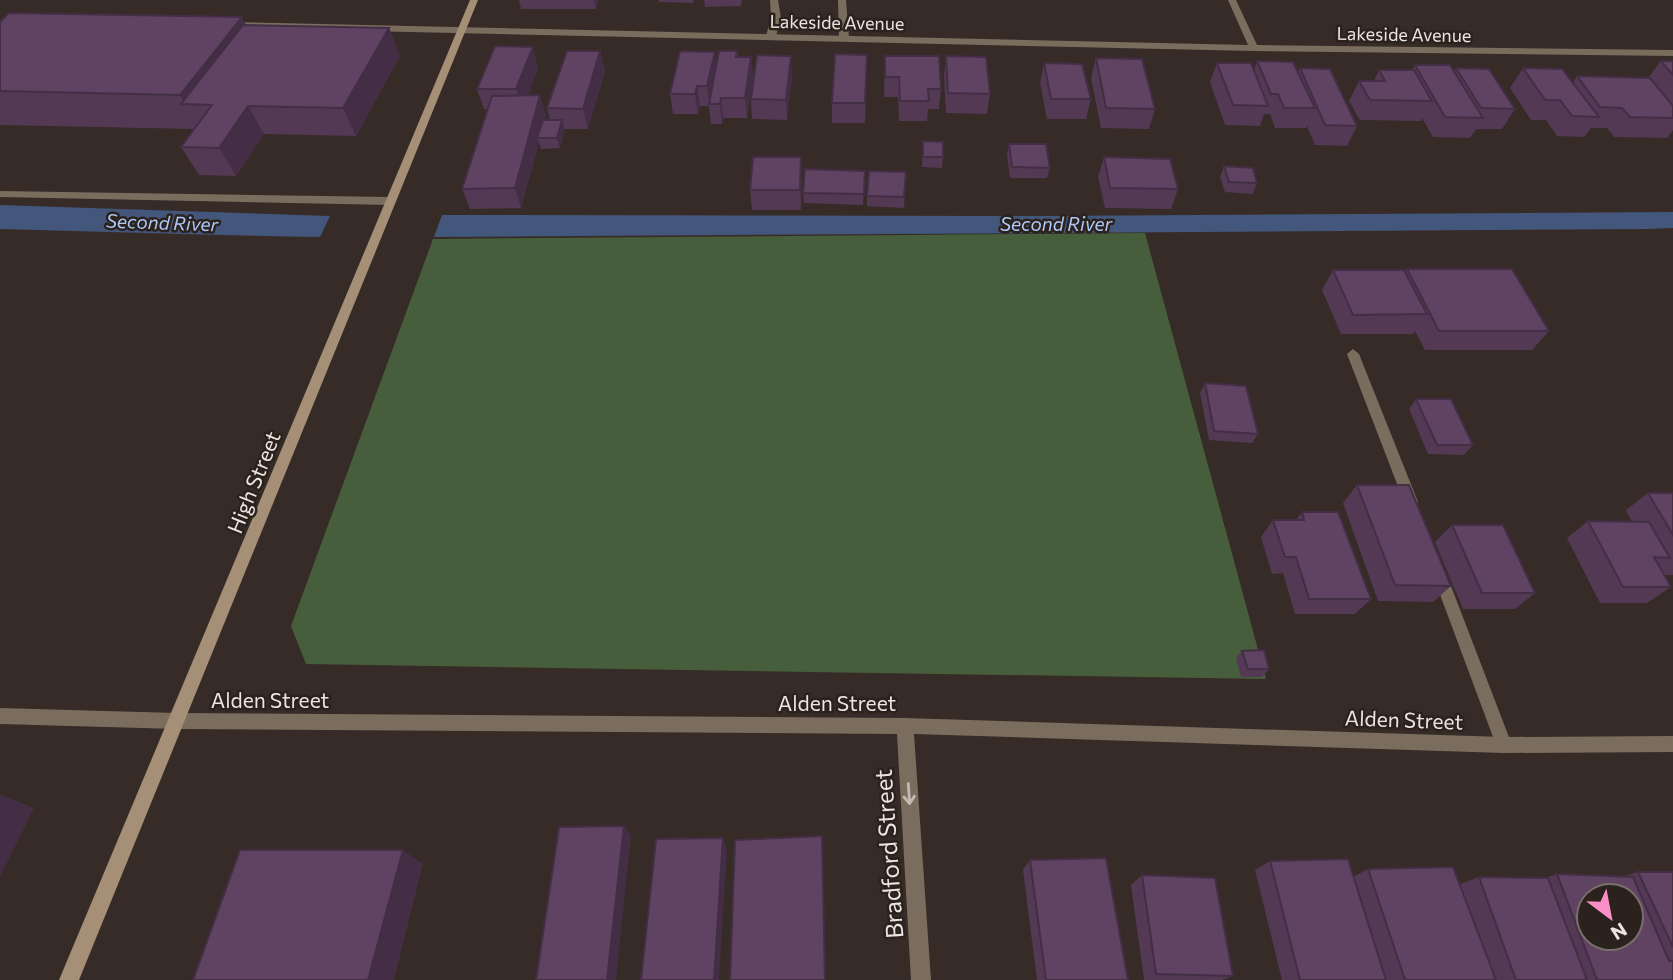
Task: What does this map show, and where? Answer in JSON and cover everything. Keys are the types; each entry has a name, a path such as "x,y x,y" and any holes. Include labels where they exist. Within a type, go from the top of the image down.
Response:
{"main road":[{"name":"High Street","path":"69,980 474,0"}],"street":[{"path":"771,36 776,18 775,0"},
{"path":"842,0 844,38"},
{"path":"1232,0 1254,48"},
{"name":"Lakeside Avenue","path":"219,24 1254,48 1673,52"},
{"path":"0,194 391,201"},
{"path":"1353,354 1419,522"},
{"path":"1434,561 1504,745"},
{"name":"Alden Street","path":"0,716 177,721 905,726 1504,745 1673,744"},
{"name":"Bradford Street","path":"905,726 921,980"}],"green space":[{"path":"1145,233 1266,679 306,664 291,626 433,239"}],"water":[{"name":"Second River","path":"0,205 330,216 320,237 0,229"},
{"name":"Second River","path":"1673,212 1673,228 1649,229 434,237 442,215 1047,216"}],"building":[{"path":"9,13 242,17 180,95 0,91 0,22"},
{"path":"243,25 389,28 343,108 248,106 219,148 181,147 212,105 181,104"},
{"path":"495,46 533,47 516,89 477,89"},
{"path":"567,51 600,51 583,109 547,108"},
{"path":"680,51 715,52 707,86 697,86 695,94 670,94"},
{"path":"719,51 737,51 736,57 751,57 745,98 721,98 720,104 709,104"},
{"path":"835,54 867,55 865,103 832,103"},
{"path":"757,55 791,56 786,100 751,99"},
{"path":"885,56 939,56 941,89 928,89 929,101 900,101 899,77 885,77"},
{"path":"946,56 986,57 990,94 948,93"},
{"path":"1096,58 1142,59 1155,109 1106,108"},
{"path":"1257,61 1293,62 1315,108 1284,108 1278,94 1271,94"},
{"path":"1661,61 1673,61 1673,75"},
{"path":"1044,63 1082,64 1091,99 1051,99"},
{"path":"1217,63 1251,63 1268,106 1233,105"},
{"path":"1415,65 1450,65 1483,118 1445,117"},
{"path":"1300,68 1330,69 1357,126 1325,125"},
{"path":"1456,68 1489,69 1515,109 1481,108"},
{"path":"1523,68 1562,69 1599,117 1572,116 1560,100 1545,100"},
{"path":"1379,70 1414,70 1432,101 1370,100 1359,81 1385,81"},
{"path":"1577,76 1650,78 1673,106 1673,118 1630,117 1622,108 1600,107"},
{"path":"540,95 515,188 462,189 492,96"},
{"path":"543,120 562,120 557,138 537,138"},
{"path":"923,141 943,142 943,157 923,157"},
{"path":"1009,144 1046,144 1050,168 1012,167"},
{"path":"753,157 801,157 800,190 750,190"},
{"path":"1104,157 1170,159 1178,189 1110,188"},
{"path":"1224,166 1253,168 1257,183 1229,182"},
{"path":"805,169 865,171 864,194 803,193"},
{"path":"869,171 906,172 904,197 867,196"},
{"path":"1407,269 1512,269 1549,331 1439,331"},
{"path":"1333,270 1404,270 1427,314 1353,315"},
{"path":"1205,383 1246,386 1258,434 1214,431"},
{"path":"1416,399 1451,399 1473,445 1437,445"},
{"path":"1357,485 1409,485 1451,586 1395,585"},
{"path":"1648,493 1673,493 1673,535"},
{"path":"1302,512 1338,512 1371,599 1309,599 1296,557 1285,557 1273,520 1304,520"},
{"path":"1588,521 1649,522 1670,558 1654,557 1671,587 1623,587"},
{"path":"1452,525 1503,525 1535,593 1482,593"},
{"path":"1264,650 1269,669 1248,669 1242,651"},
{"path":"624,826 607,980 536,980 559,827"},
{"path":"822,836 825,980 730,980 735,840"},
{"path":"723,838 714,980 641,980 656,839"},
{"path":"240,850 403,850 368,980 193,980"},
{"path":"1106,858 1128,980 1046,980 1030,860"},
{"path":"1348,859 1386,980 1300,980 1270,861"},
{"path":"1453,867 1496,980 1405,980 1368,869"},
{"path":"1638,872 1673,872 1673,947 1645,882"},
{"path":"1557,874 1633,877 1635,882 1575,882 1575,922"},
{"path":"1142,875 1215,878 1233,976 1156,974"},
{"path":"1479,877 1548,878 1587,980 1516,980"},
{"path":"1645,905 1669,961 1673,961 1673,980 1597,980 1586,952 1645,952"}]}
